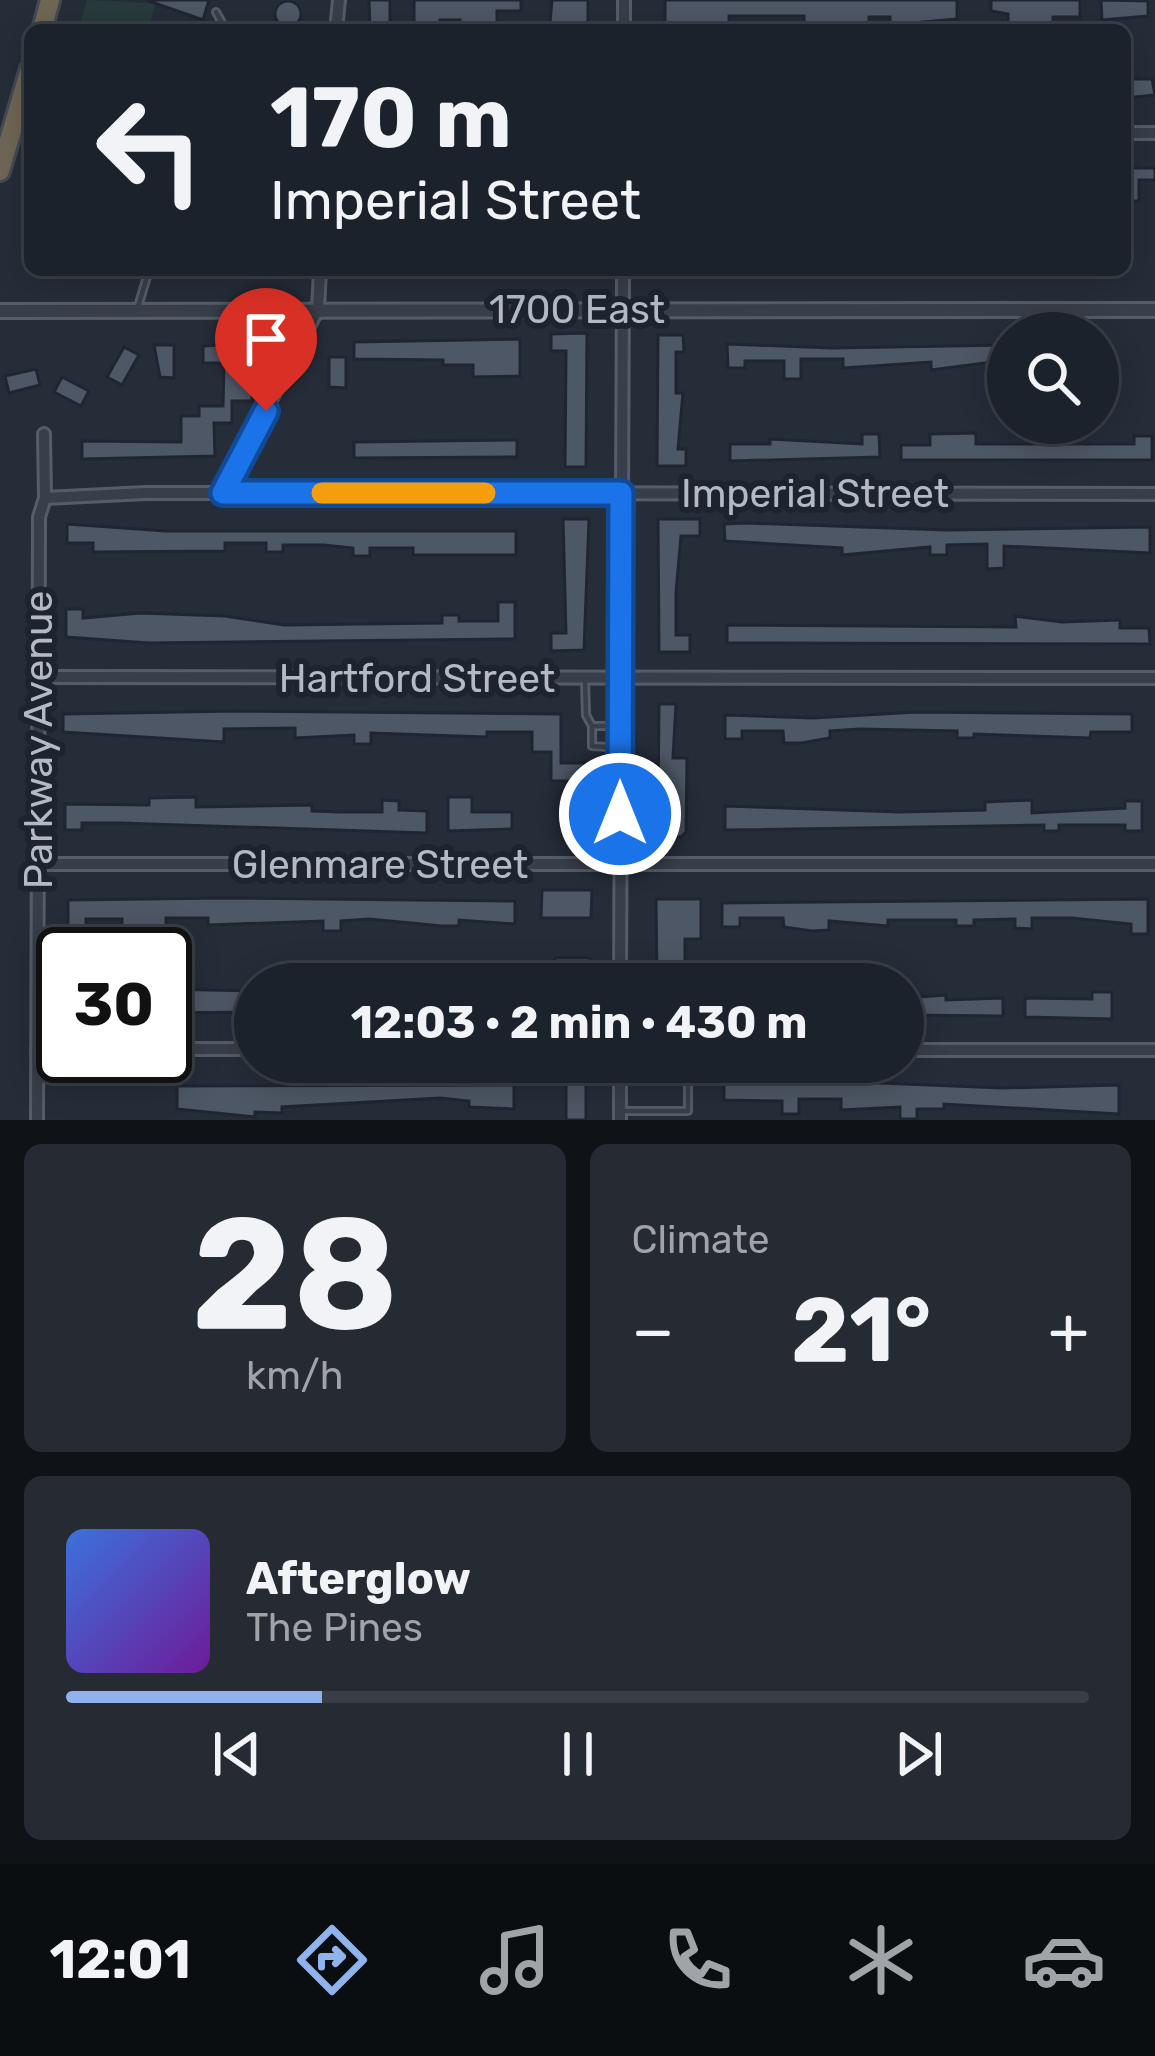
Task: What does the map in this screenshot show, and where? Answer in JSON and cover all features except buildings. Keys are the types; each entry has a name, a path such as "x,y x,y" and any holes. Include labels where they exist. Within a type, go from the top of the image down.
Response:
{"highway":[{"path":"0,172 24,90"}],"street":[{"path":"223,493 318,310 320,276"},
{"path":"620,963 623,276"},
{"name":"1700 East","path":"0,311 1155,310"},
{"name":"Parkway Avenue","path":"38,927 38,518 45,498 44,434"},
{"name":"Imperial Street","path":"45,498 223,493 1155,494"},
{"name":"Hartford Street","path":"38,677 1155,678"},
{"name":"Glenmare Street","path":"38,864 1155,864"},
{"path":"192,1049 234,1049"},
{"path":"924,1050 1155,1050"},
{"name":"Parkway Avenue","path":"37,1083 37,1120"},
{"path":"620,1083 620,1116"}],"lane":[{"path":"216,12 223,24"},
{"path":"137,310 147,276"},
{"path":"586,678 592,746 621,748"},
{"path":"592,725 621,726"},
{"path":"620,1116 688,1111 688,1083"}],"shaded area":[{"path":"87,0 156,3 150,24 80,24"}],"slow traffic":[{"path":"322,493 485,493"}],"route":[{"path":"266,411 223,493 621,493 620,814"}]}
